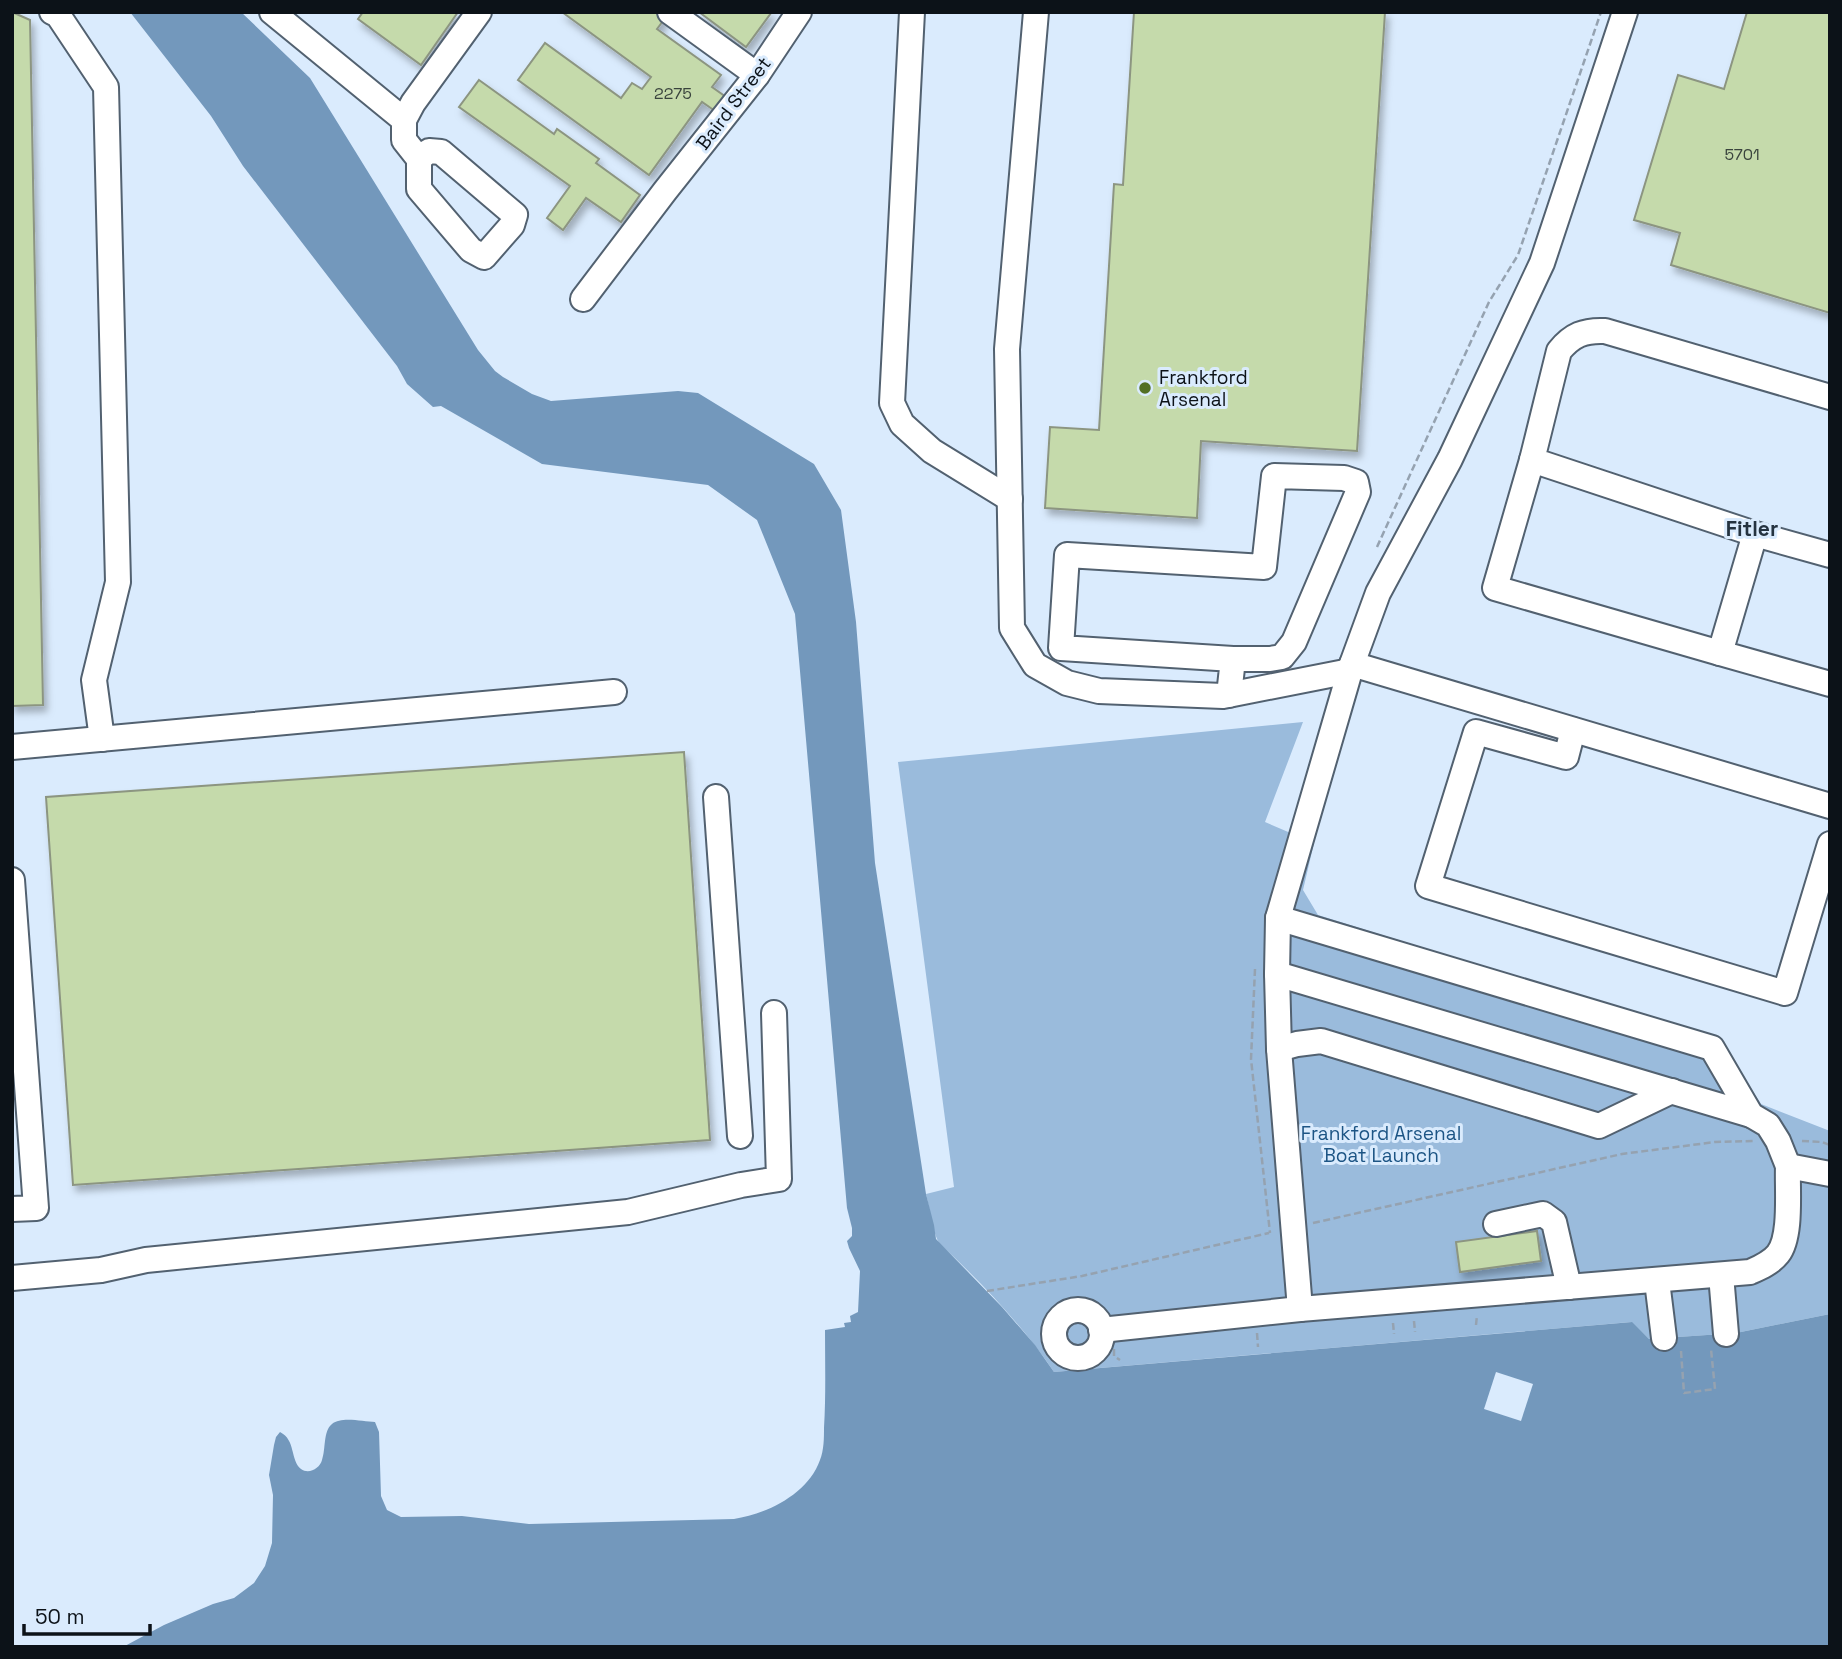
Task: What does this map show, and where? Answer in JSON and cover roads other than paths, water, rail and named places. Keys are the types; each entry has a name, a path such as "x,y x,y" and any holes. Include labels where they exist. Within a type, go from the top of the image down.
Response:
{"street":[{"path":"52,12 58,15 106,87 118,582 94,680 102,739"},
{"path":"272,12 409,112"},
{"path":"419,159 404,140 409,112 479,12"},
{"path":"670,12 757,75"},
{"path":"912,12 892,403 902,424 932,451 1010,499"},
{"path":"1036,12 1007,349 1012,628 1035,665 1067,682 1099,691 1229,695 1351,668 1830,806"},
{"path":"1300,1309 1279,1049 1278,918 1351,668 1378,593 1450,459 1542,263 1625,12"},
{"name":"Baird Street","path":"583,299 757,75 798,13"},
{"path":"1830,397 1605,331 1591,330 1579,334 1567,341 1559,351 1532,460 1495,588 1830,684"},
{"path":"1532,460 1755,534 1830,555"},
{"path":"1274,476 1344,478 1356,482 1358,492 1294,642 1282,657 1233,660 1061,648 1067,555 1264,568 1274,476"},
{"path":"1720,653 1755,534"},
{"path":"1229,695 1233,660"},
{"path":"12,747 614,692"},
{"path":"1573,730 1566,757 1476,732 1428,886 1786,993 1830,844"},
{"path":"716,797 740,1136"},
{"path":"12,1209 36,1208 19,1072 13,891"},
{"path":"1278,918 1712,1048 1751,1115"},
{"path":"1101,1330 1300,1309 1750,1272 1764,1266 1778,1254 1787,1237 1787,1166 1778,1141 1768,1125 1751,1115 1277,974"},
{"path":"12,1278 101,1270 146,1260 628,1212 741,1185 779,1179 774,1013"},
{"path":"1279,1049 1321,1041 1599,1126 1672,1091"},
{"path":"735,1081 776,1074"},
{"path":"1787,1166 1830,1174"},
{"path":"1496,1224 1543,1214 1554,1222 1569,1287"},
{"path":"1721,1275 1726,1334"},
{"path":"1657,1281 1664,1338"}],"place":[{"name":"Frankford Arsenal","path":"1145,388"}],"district":[{"name":"Fitler","path":"1752,529"}],"park label":[{"name":"Frankford Arsenal Boat Launch","path":"1381,1144"}]}
